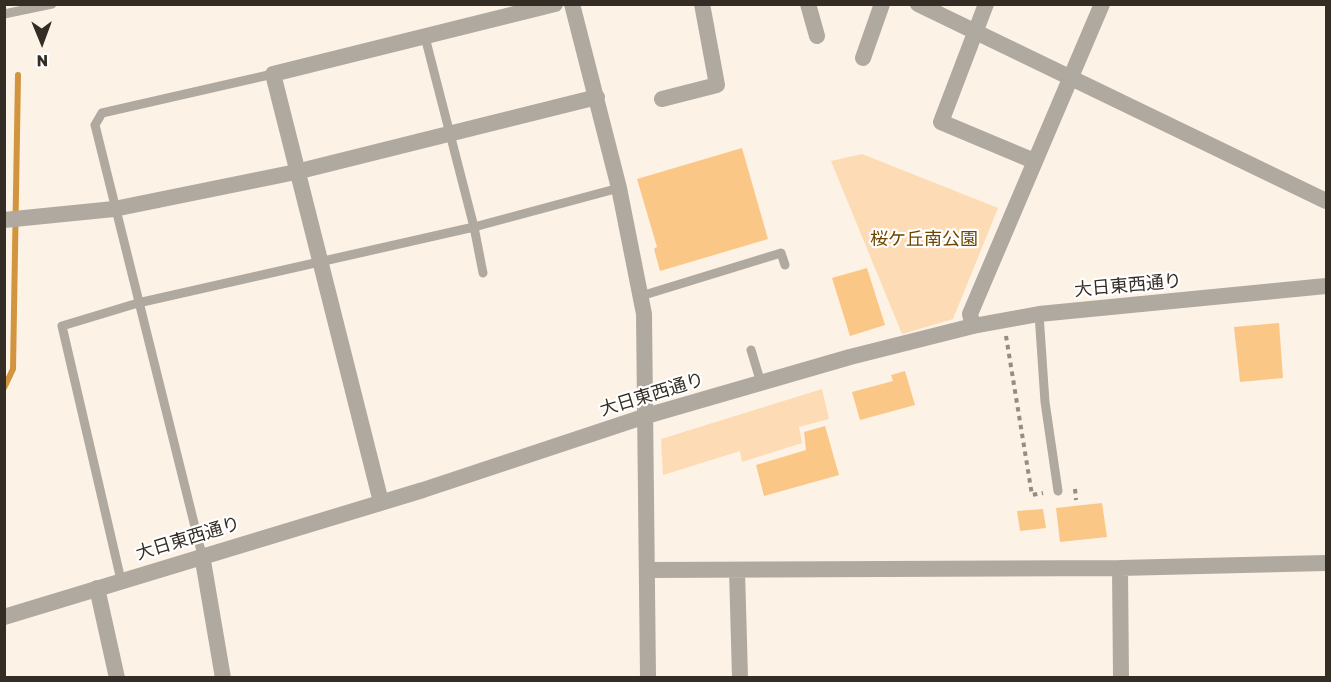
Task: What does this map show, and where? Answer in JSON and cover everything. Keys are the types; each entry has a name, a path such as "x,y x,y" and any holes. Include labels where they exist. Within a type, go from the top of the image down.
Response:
{"street":[{"path":"381,502 273,74 555,4"},
{"path":"572,4 619,188 641,296 646,416 648,678"},
{"path":"662,99 717,85 702,4"},
{"path":"808,4 817,36"},
{"path":"862,58 882,4"},
{"path":"918,4 1326,201"},
{"path":"986,4 941,123 1034,161"},
{"path":"973,326 970,314 1102,4"},
{"path":"4,220 114,209 296,172 597,97"},
{"name":"大日東西通り","path":"4,617 381,502 646,416 973,326 1039,314 1326,286"},
{"path":"202,555 223,678"},
{"path":"647,570 1120,568 1326,563"},
{"path":"1120,568 1121,678"},
{"path":"737,570 740,678"},
{"path":"97,588 117,678"}],"lane":[{"path":"4,14 48,5"},
{"path":"425,37 474,227 483,273"},
{"path":"202,555 114,209 95,125 102,113 273,74"},
{"path":"121,580 62,326 138,303 474,227 619,188"},
{"path":"641,296 781,253 785,264"},
{"path":"1039,314 1045,402 1058,491"},
{"path":"751,350 761,383"}],"path":[{"path":"1003,321 1032,495 1074,489 1076,500"}],"green space":[{"name":"桜ケ丘南公園","path":"862,154 998,208 953,319 902,334 831,161"},
{"path":"822,389 829,419 799,427 802,443 742,462 740,451 663,475 661,439"}],"building":[{"path":"742,148 768,239 660,271 654,249 657,247 637,179"},
{"path":"867,268 885,325 850,336 832,278"},
{"path":"1279,323 1283,378 1240,382 1234,327"},
{"path":"905,371 915,405 860,420 852,392 893,381 891,375"},
{"path":"825,426 839,475 764,496 756,465 806,450 804,432"},
{"path":"1102,503 1107,537 1060,542 1056,508"},
{"path":"1043,509 1046,528 1020,531 1017,511"}],"waterway":[{"path":"4,388 13,369 18,75"}]}
